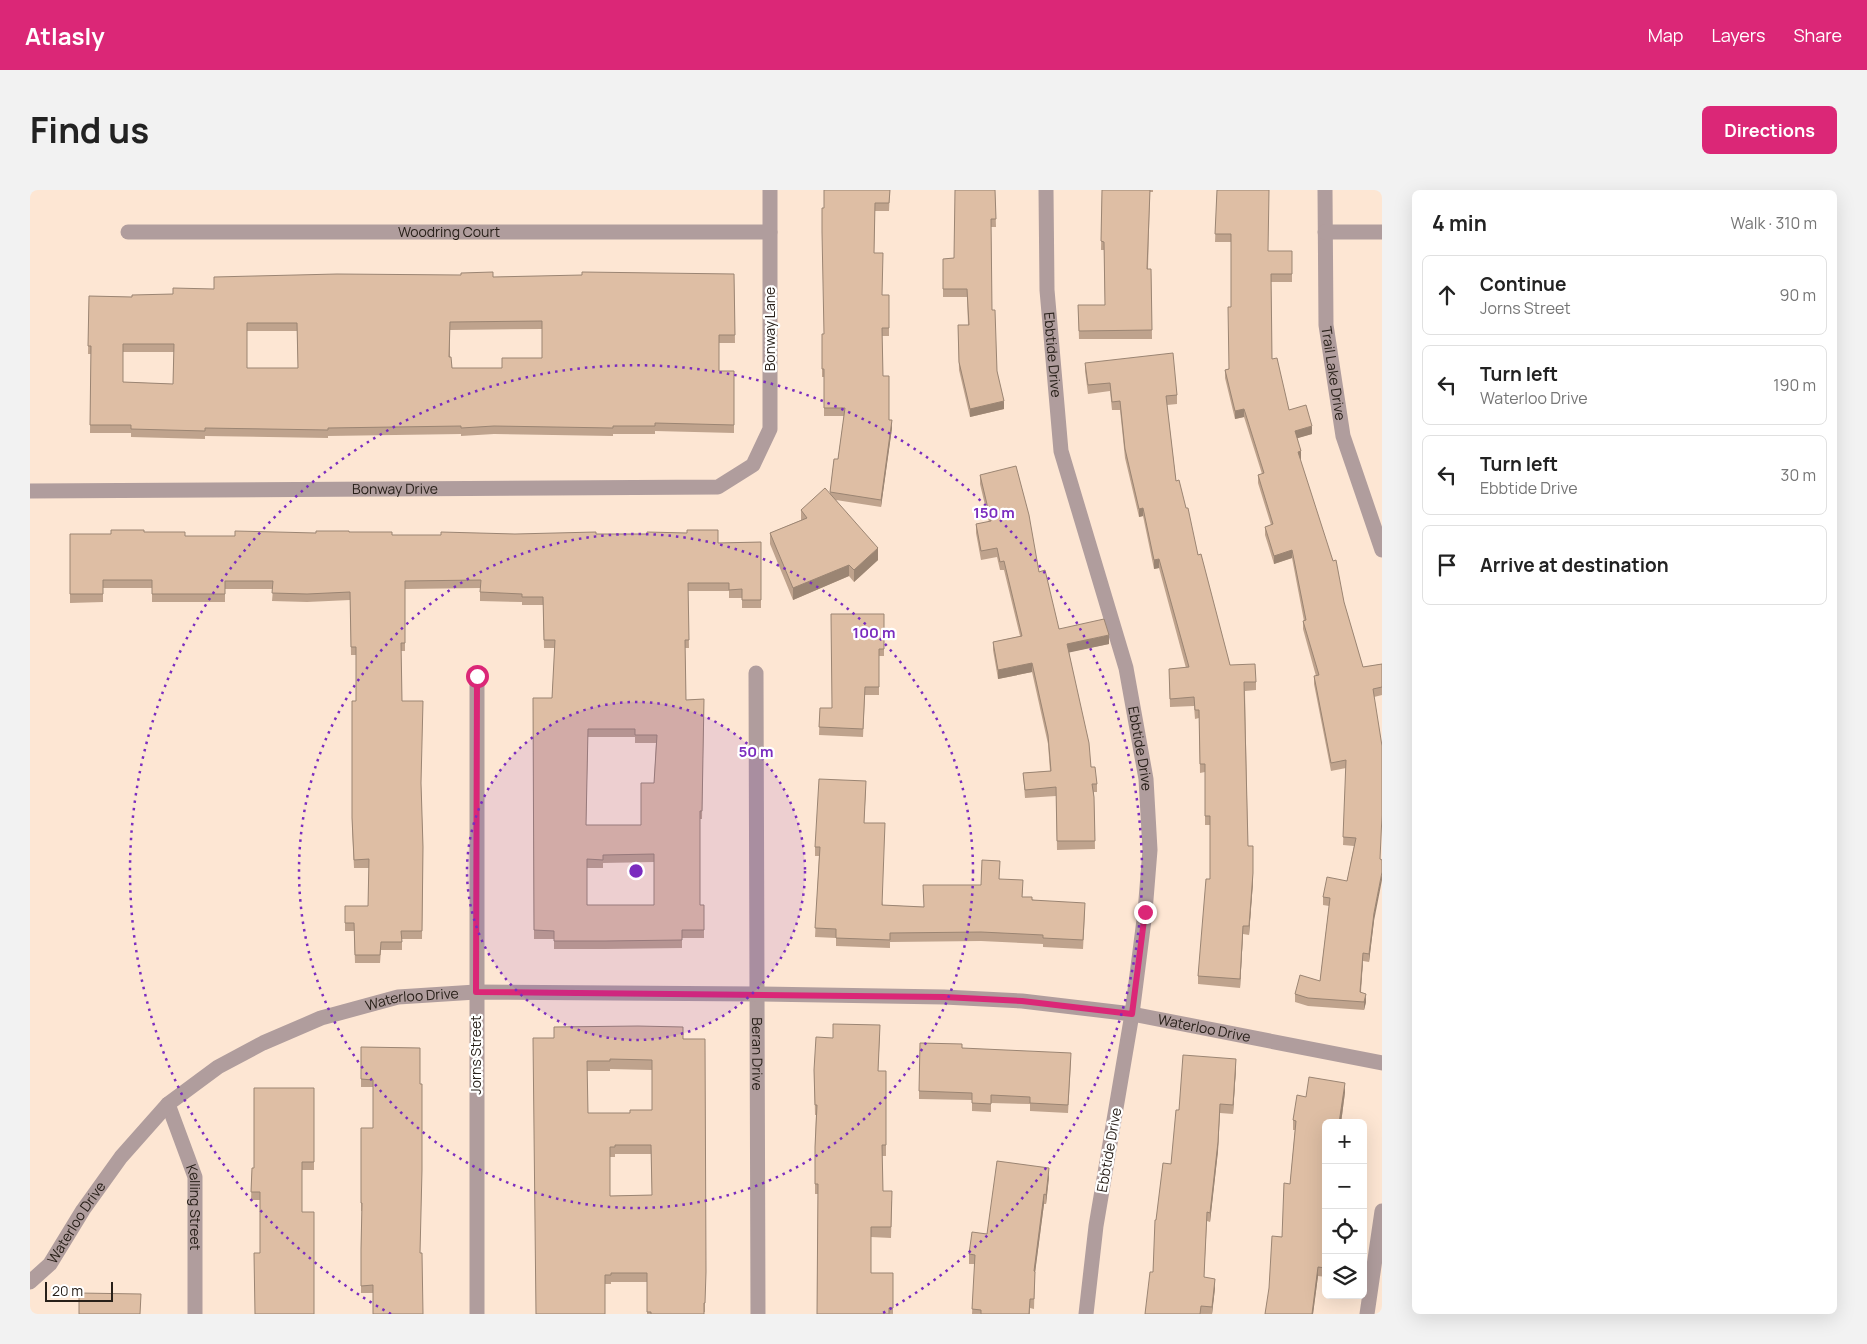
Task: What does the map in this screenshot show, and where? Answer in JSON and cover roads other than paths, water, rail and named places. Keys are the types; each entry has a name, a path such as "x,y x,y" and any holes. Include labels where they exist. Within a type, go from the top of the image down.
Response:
{"street":[{"name":"Bonway Lane","path":"753,465 770,429 770,190"},
{"name":"Ebbtide Drive","path":"1046,190 1046,290 1061,451 1126,668 1146,779 1150,850 1145,912 1132,1014 1096,1226 1086,1314"},
{"name":"Trail Lake Drive","path":"1325,190 1326,325 1344,436 1379,531 1382,550"},
{"name":"Woodring Court","path":"128,232 770,232"},
{"path":"1325,232 1382,232"},
{"name":"Bonway Drive","path":"30,491 718,487 753,465"},
{"name":"Beran Drive","path":"756,673 758,1314"},
{"name":"Jorns Street","path":"477,676 477,1314"},
{"name":"Waterloo Drive","path":"30,1282 50,1264 83,1210 121,1157 168,1104 218,1067 263,1043 321,1018 398,997 476,992 944,997 1022,1001 1132,1014 1382,1063"},
{"name":"Kelling Street","path":"168,1104 195,1177 195,1314"},
{"path":"1368,1314 1382,1212"}]}
